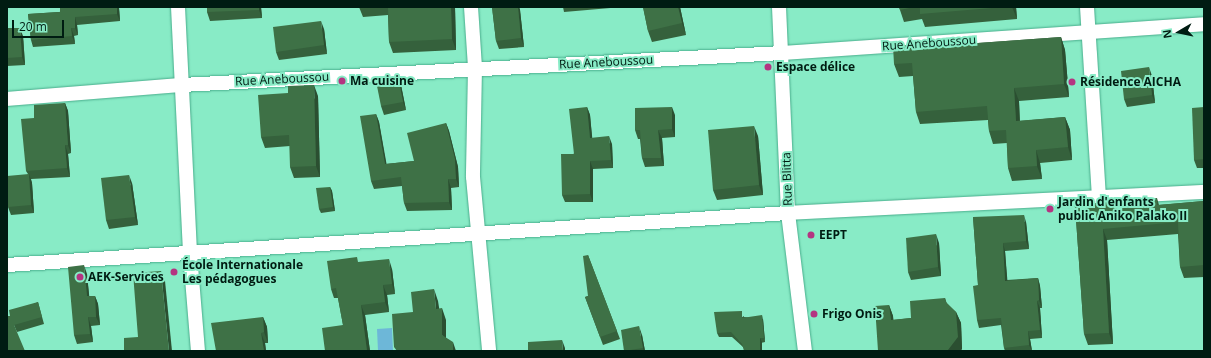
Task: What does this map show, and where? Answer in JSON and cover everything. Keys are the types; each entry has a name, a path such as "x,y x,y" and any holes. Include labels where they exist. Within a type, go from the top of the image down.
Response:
{"street":[{"path":"178,7 190,254 198,351"},
{"path":"471,7 475,68 472,152 489,351"},
{"name":"Rue Blitta","path":"779,7 788,213 805,351"},
{"path":"1087,7 1099,197"},
{"name":"Rue Aneboussou","path":"7,99 182,85 475,68 782,53 1204,24"},
{"path":"7,265 190,254 480,232 788,213 1204,192"}],"water":[{"path":"392,328 393,351 378,351 377,329"}],"building":[{"path":"60,7 117,7 117,14 75,17 75,28 71,28 72,36 31,40 28,14 60,12"},
{"path":"207,7 259,7 259,10 207,12"},
{"path":"388,7 451,7 452,39 389,42"},
{"path":"492,7 518,7 521,38 496,41"},
{"path":"643,7 678,7 682,23 648,31"},
{"path":"899,7 914,7 900,10"},
{"path":"920,7 1004,7 920,14"},
{"path":"321,21 324,45 276,52 273,27"},
{"path":"7,28 20,28 22,57 7,58"},
{"path":"1061,37 1064,84 1014,88 1016,121 1065,117 1068,147 1036,150 1037,166 1008,168 1006,130 989,131 987,106 916,112 912,63 894,64 893,46 908,45 908,48"},
{"path":"1149,67 1152,95 1124,99 1121,71"},
{"path":"398,76 403,102 381,106 376,81"},
{"path":"314,85 316,166 290,167 289,135 261,137 258,95 288,93 288,86"},
{"path":"65,103 68,145 65,145 67,168 26,171 21,119 34,118 34,105"},
{"path":"587,107 590,138 609,136 611,160 590,161 590,194 562,195 561,154 574,154 569,109"},
{"path":"672,107 672,129 658,130 661,158 642,158 640,130 635,130 635,108"},
{"path":"1204,107 1204,159 1194,160 1192,108"},
{"path":"376,114 385,164 414,161 407,133 446,123 455,159 456,179 448,179 449,202 404,203 401,177 371,181 360,116"},
{"path":"754,126 759,185 713,190 708,130"},
{"path":"29,174 31,205 8,207 7,176"},
{"path":"129,175 135,217 106,220 101,178"},
{"path":"330,187 333,207 319,209 316,188"},
{"path":"1157,198 1157,205 1204,201 1204,265 1180,267 1178,222 1103,229 1109,333 1084,334 1075,205"},
{"path":"1024,215 1026,241 1003,243 1005,281 1038,278 1039,300 1037,301 1040,330 1028,331 1029,345 1004,348 1001,318 977,320 973,286 978,285 973,217"},
{"path":"936,234 938,267 908,272 906,238"},
{"path":"588,255 617,331 600,337 585,297 588,296 583,256"},
{"path":"357,257 358,262 389,259 392,284 383,285 385,302 361,305 367,351 325,351 322,328 343,325 336,288 331,289 327,261"},
{"path":"84,265 87,296 95,296 96,317 88,317 90,334 74,335 68,267"},
{"path":"161,271 169,351 124,351 124,338 138,337 133,273"},
{"path":"434,289 436,309 442,308 442,335 453,342 453,351 397,351 394,347 392,314 413,312 411,292"},
{"path":"945,298 946,302 956,312 958,337 948,350 878,351 875,306 889,305 891,320 911,318 910,301"},
{"path":"38,302 42,317 14,325 25,351 7,351 7,316 10,316 9,310"},
{"path":"742,311 742,318 762,315 764,338 760,338 760,351 744,351 742,344 731,332 717,333 714,312"},
{"path":"263,317 264,332 261,333 264,351 216,351 211,323"},
{"path":"639,326 643,348 624,351 621,330"},
{"path":"562,340 563,351 528,351 528,342"}],"place":[{"name":"Espace délice","path":"768,67"},
{"name":"Ma cuisine","path":"342,81"},
{"name":"Résidence AICHA","path":"1072,82"},
{"name":"Jardin d'enfants public Aniko Palako II","path":"1050,209"},
{"name":"EEPT","path":"811,235"},
{"name":"École Internationale Les pédagogues","path":"174,272"},
{"name":"AEK-Services","path":"80,277"},
{"name":"Frigo Onis","path":"814,314"}]}
